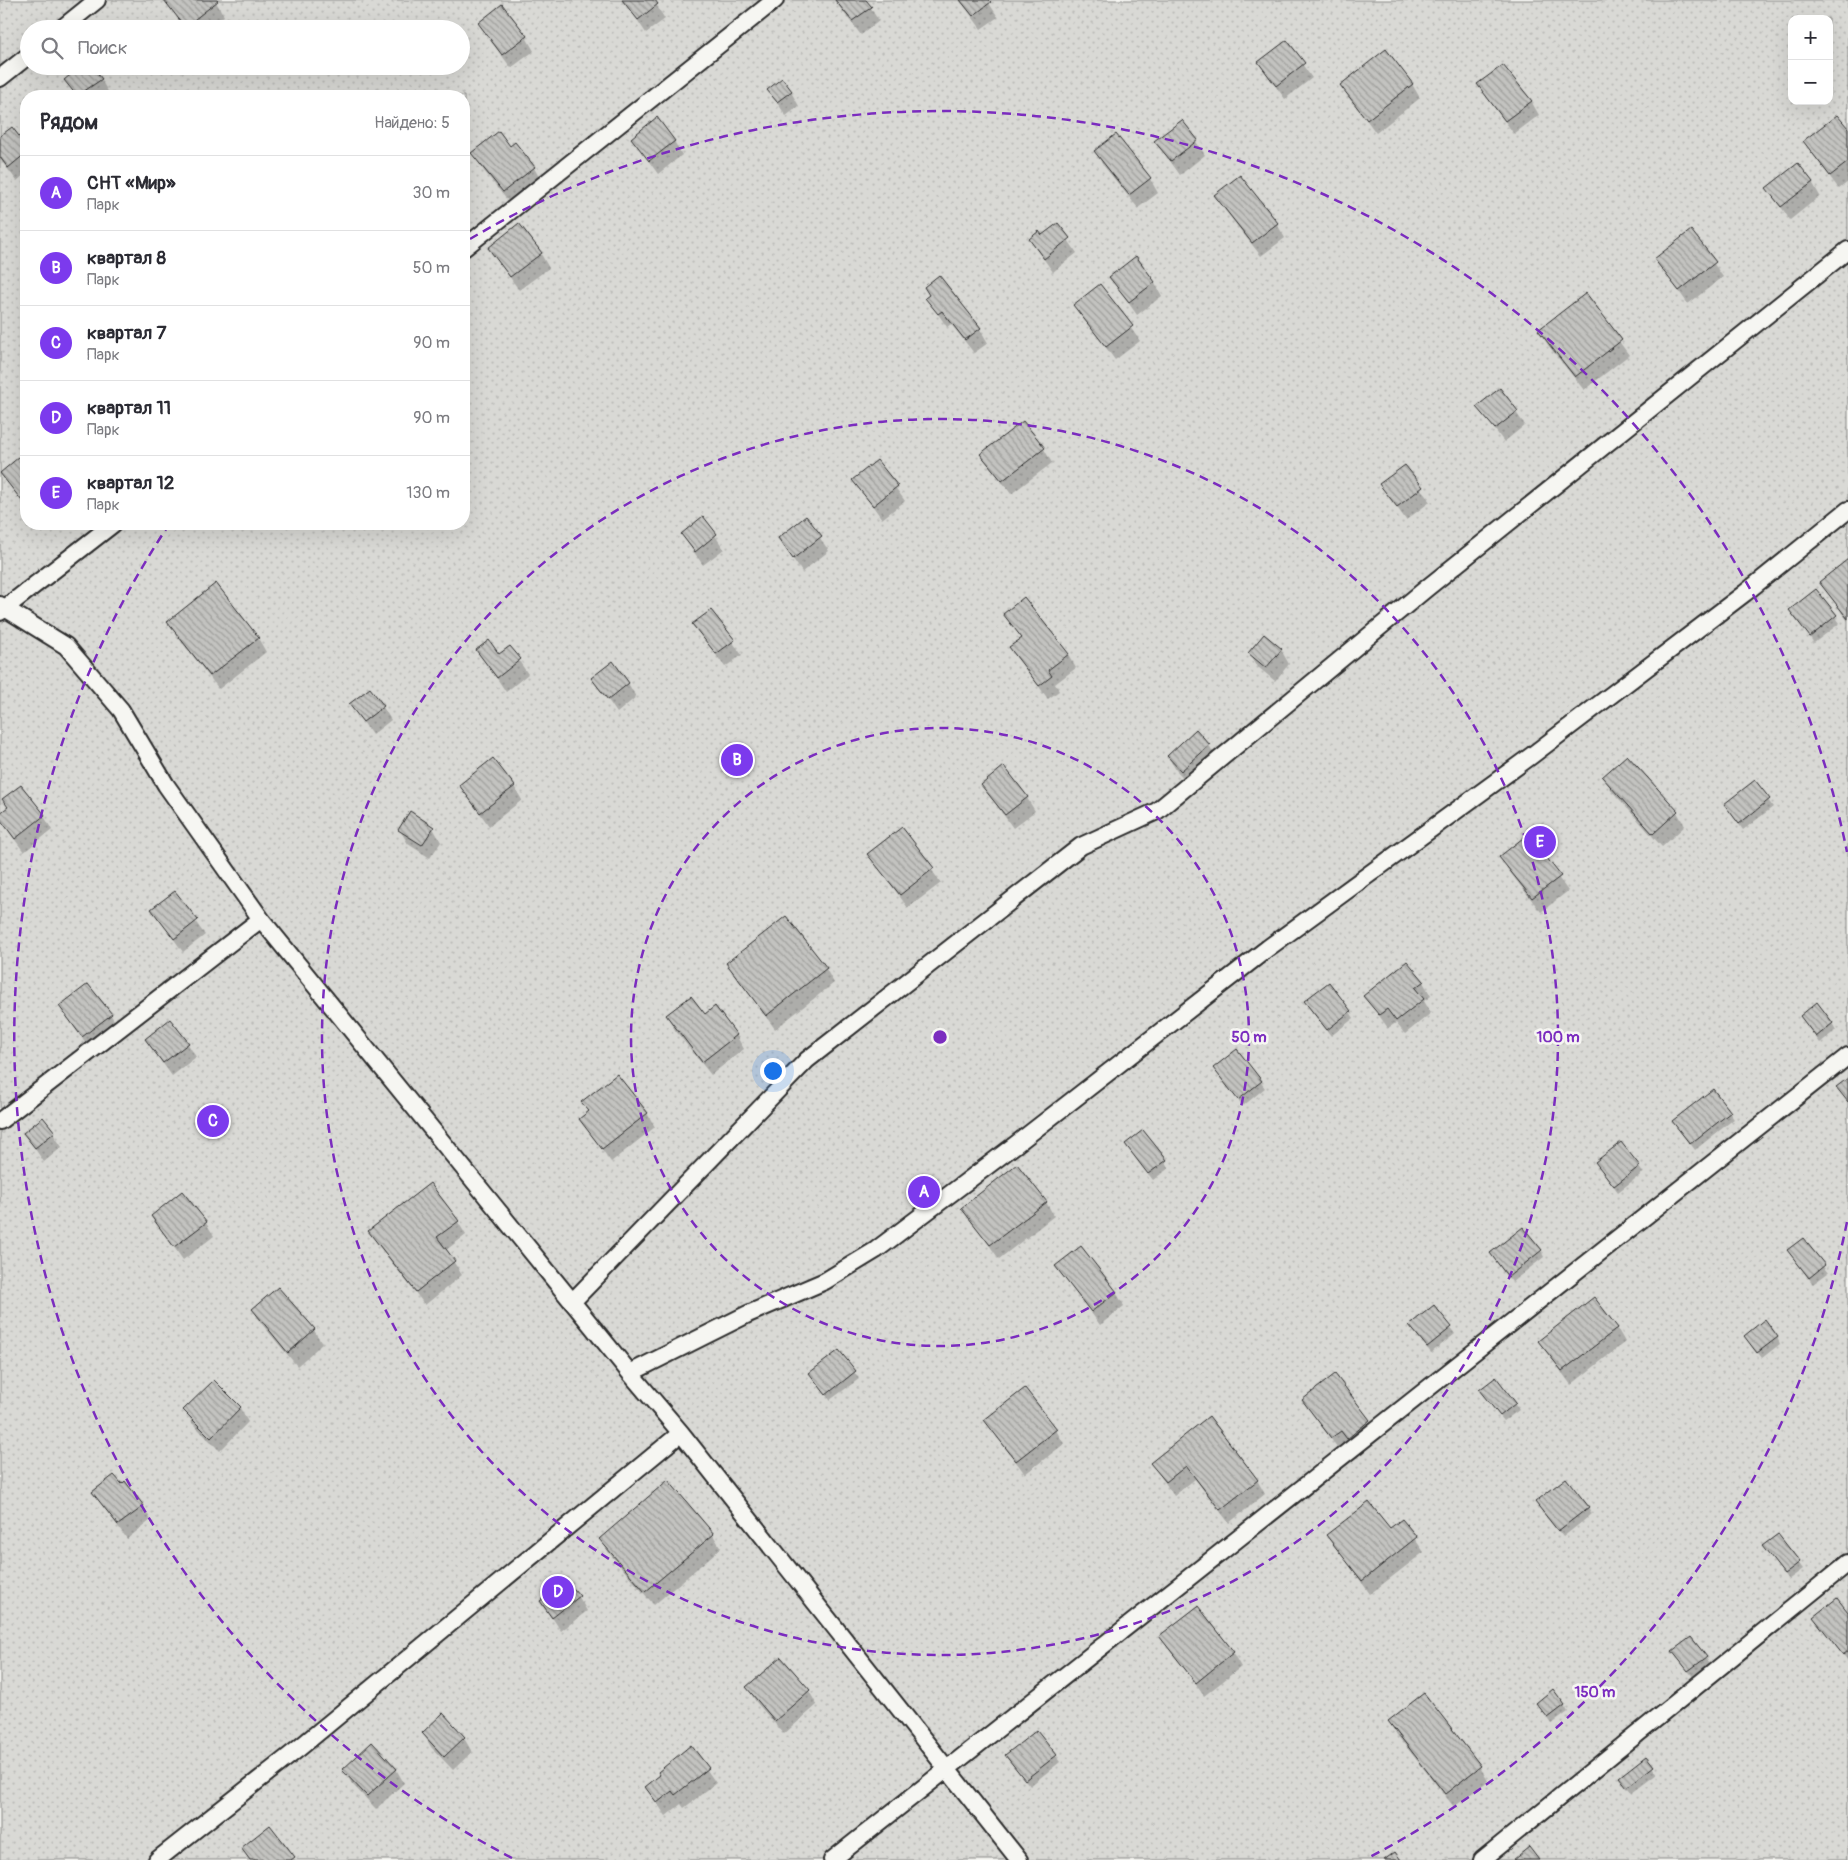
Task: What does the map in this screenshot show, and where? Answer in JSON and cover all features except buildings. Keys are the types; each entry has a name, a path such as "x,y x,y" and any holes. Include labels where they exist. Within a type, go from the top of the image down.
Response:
{"lane":[{"path":"72,20 97,0"},
{"path":"470,243 775,0"},
{"path":"0,78 20,62"},
{"path":"572,1302 807,1060 1082,846 1157,811 1427,588 1848,250"},
{"path":"630,1373 748,1314 825,1281 876,1250 1015,1145 1268,948 1531,756 1744,593 1848,510"},
{"path":"105,530 1,609 66,646 121,710 166,784 261,919 630,1373 681,1433 884,1692 948,1768 1020,1860"},
{"path":"0,1121 261,919"},
{"path":"832,1860 1848,1056"},
{"path":"157,1860 298,1749 681,1433"},
{"path":"1482,1860 1848,1563"}],"shaded area":[{"path":"0,0 1848,0 1848,1860 0,1860"}],"place":[{"name":"квартал 8","path":"737,760"},
{"name":"квартал 12","path":"1540,842"},
{"name":"квартал 7","path":"213,1121"},
{"name":"СНТ «Мир»","path":"924,1192"},
{"name":"квартал 11","path":"558,1592"}]}
